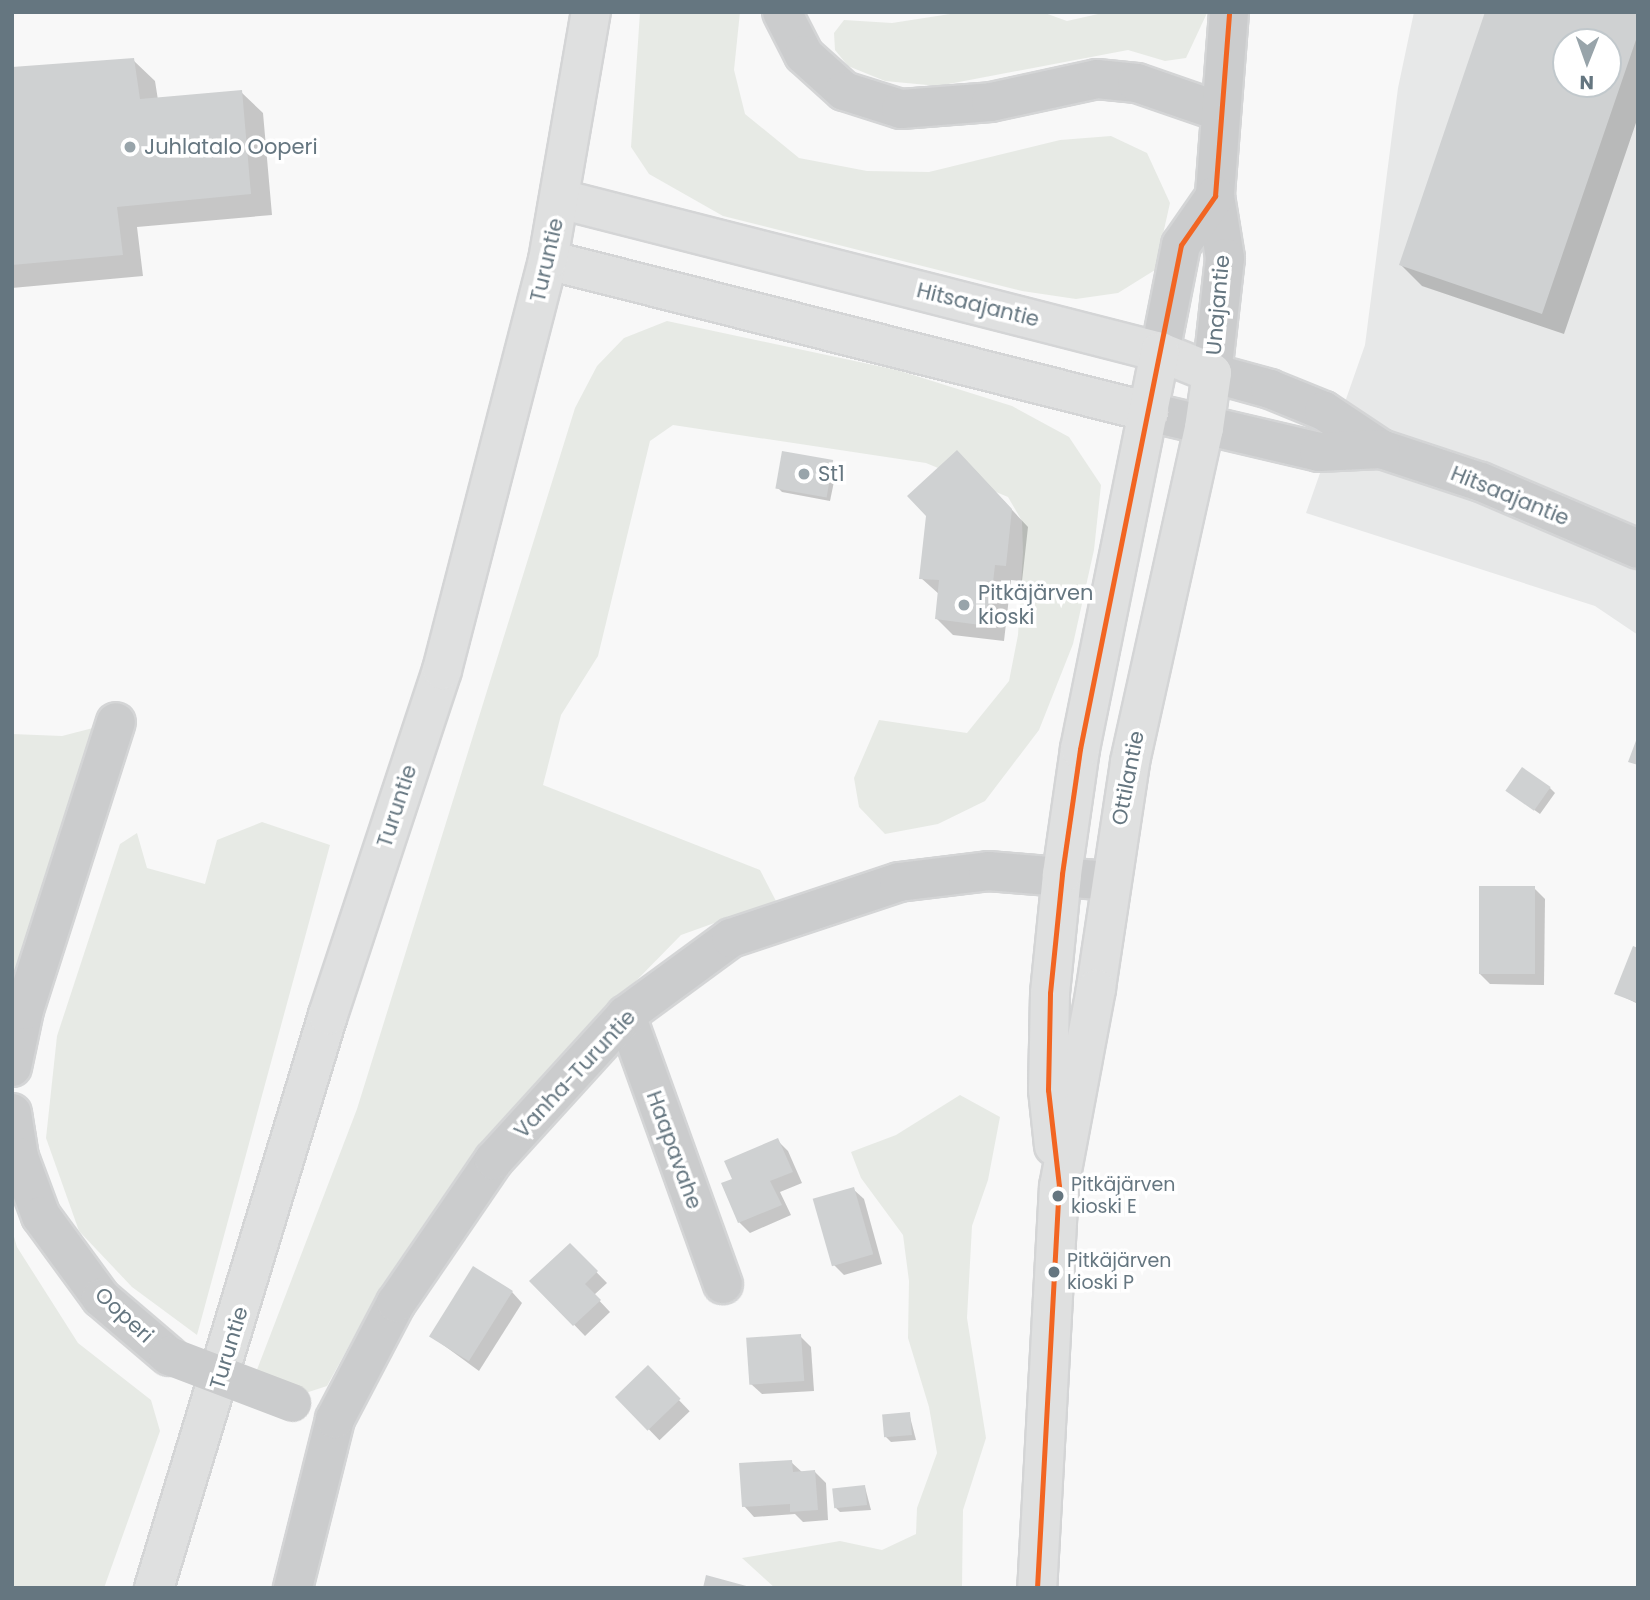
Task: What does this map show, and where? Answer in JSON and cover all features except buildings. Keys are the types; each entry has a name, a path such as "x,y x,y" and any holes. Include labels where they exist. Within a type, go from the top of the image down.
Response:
{"main road":[{"name":"Turuntie","path":"154,1588 328,1015 442,670 548,260 561,199 591,12"},
{"name":"Hitsaajantie","path":"561,199 1160,352 1212,373"},
{"name":"Hitsaajantie","path":"548,260 1149,412"},
{"name":"Ottilantie","path":"1059,1186 1048,1090 1050,993 1062,874 1080,749 1160,352"},
{"name":"Ottilantie","path":"1037,1588 1059,1186 1096,989 1109,881 1171,561 1204,428 1212,373"}],"street":[{"path":"782,12 784,23 804,55 844,91 901,109 991,102 1097,79 1137,83 1218,111"},
{"name":"Unajantie","path":"1212,373 1225,258 1215,195 1218,111 1229,12"},
{"name":"Unajantie","path":"1160,352 1181,245 1215,195"},
{"name":"Hitsaajantie","path":"1212,373 1270,389 1324,411 1381,449 1481,482 1638,549"},
{"name":"Hitsaajantie","path":"1149,412 1204,428 1319,452 1381,449"},
{"path":"12,1067 24,1010 116,722"},
{"name":"Vanha-Turuntie","path":"293,1588 335,1419 396,1303 494,1160 626,1015 732,938 899,882 988,871 1062,874 1109,881"},
{"name":"Haapavahe","path":"626,1015 723,1283"},
{"name":"Ooperi","path":"12,1113 19,1157 41,1216 101,1298 169,1356 335,1419"}],"shaded area":[{"path":"640,12 740,12 734,70 745,114 799,158 867,171 929,172 1060,140 1111,136 1147,153 1170,203 1155,270 1118,293 1076,299 1022,291 723,216 649,174 631,147"},
{"path":"963,12 1042,12 1067,21 1107,12 1207,13 1186,58 1165,61 1128,50 938,86 885,81 848,66 835,50 834,33 844,20 892,23"},
{"path":"1414,12 1638,12 1638,635 1595,606 1306,513 1365,345 1398,88"},
{"path":"667,321 897,370 1012,406 1069,437 1101,485 1094,550 1073,644 1039,730 985,801 938,824 885,834 859,807 854,778 879,720 967,733 1009,681 1018,635 1023,552 1022,521 1008,497 926,463 673,425 650,441 598,656 561,715 543,785 760,870 776,901 681,935 583,1035 455,1182 366,1315 327,1386 281,1401 250,1388 357,1109 575,408 597,366 624,338"},
{"path":"93,728 12,986 12,734 62,736"},
{"path":"262,822 330,845 197,1335 132,1287 79,1231 46,1138 57,1036 120,844 137,833 147,868 205,884 217,840"},
{"path":"960,1095 1000,1117 988,1180 972,1226 967,1318 986,1438 963,1510 962,1588 775,1588 742,1558 840,1541 882,1550 916,1534 917,1508 937,1453 929,1407 908,1338 909,1281 903,1235 861,1178 851,1152 896,1135"},
{"path":"12,1230 17,1247 78,1343 151,1400 160,1431 104,1588 12,1588"}],"transit line":[{"path":"1037,1588 1059,1186 1048,1090 1050,993 1062,874 1080,749 1181,245 1215,196 1229,12"}],"place":[{"name":"Juhlatalo Ooperi","path":"130,147"},
{"name":"St1","path":"804,474"},
{"name":"Pitkäjärven kioski","path":"964,605"},
{"name":"Pitkäjärven kioski E","path":"1058,1196"},
{"name":"Pitkäjärven kioski P","path":"1054,1272"}]}
